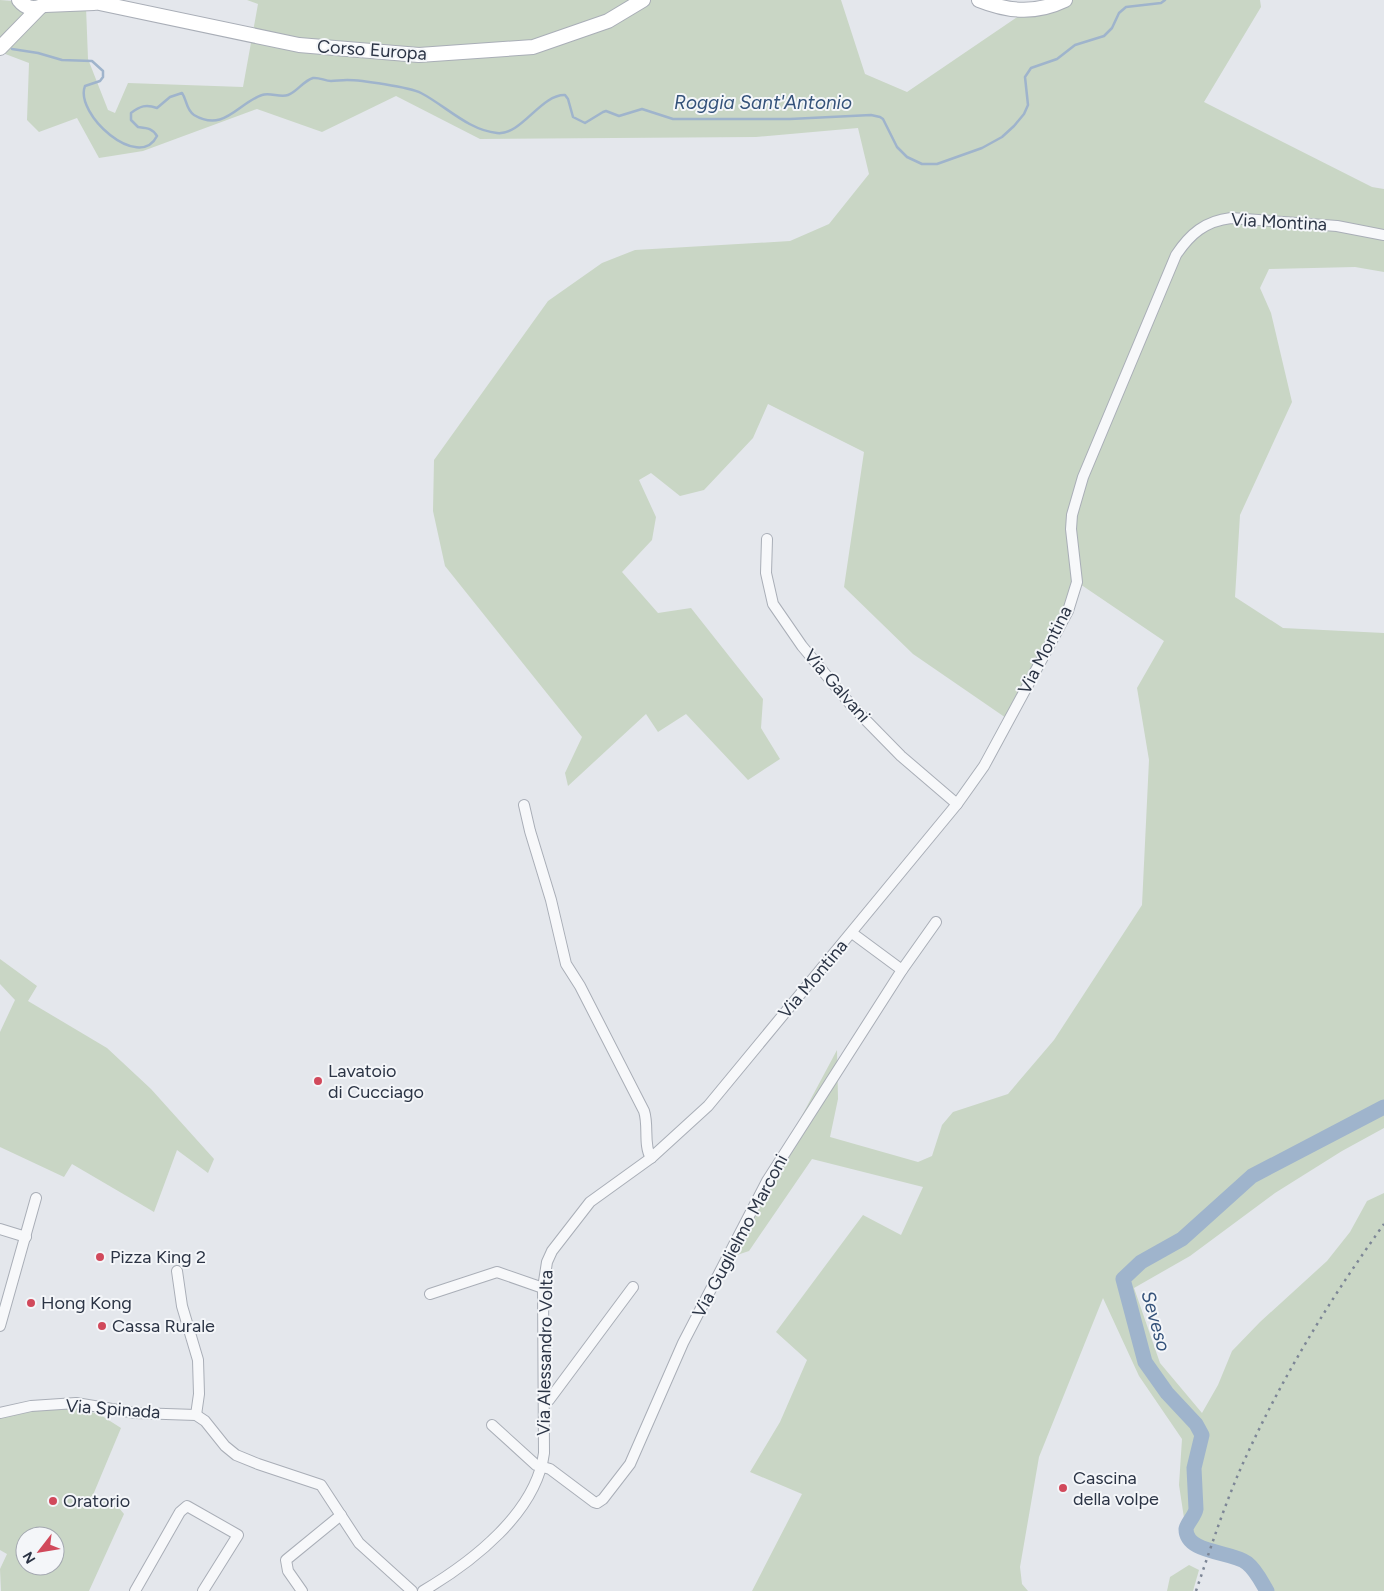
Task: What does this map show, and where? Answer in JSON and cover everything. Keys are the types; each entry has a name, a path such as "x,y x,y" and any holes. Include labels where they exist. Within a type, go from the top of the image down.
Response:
{"main road":[{"name":"Corso Europa","path":"20,2 28,7 90,1 299,45 419,55 533,47 608,21 643,0"},
{"path":"979,0 994,6 1026,11 1066,0"},
{"path":"19,27 22,14 20,2"},
{"path":"0,48 19,27 45,4"}],"street":[{"name":"Via Montina","path":"651,1158 708,1106 957,804 984,766 1068,611 1077,582 1071,529 1083,477 1176,255 1185,242 1194,232 1207,224 1218,219 1231,218 1337,226 1384,236"},
{"name":"Via Galvani","path":"767,539 766,573 773,604 802,646 901,756 957,804"},
{"path":"524,805 551,900 566,964 584,993 644,1111 648,1122 647,1147 651,1158"},
{"name":"Via Guglielmo Marconi","path":"542,1466 597,1502 603,1499 630,1464 684,1344 767,1181 902,970 936,922"},
{"path":"852,933 902,970"},
{"name":"Via Alessandro Volta","path":"424,1591 502,1532 534,1486 542,1466 544,1453 543,1288 547,1262 552,1251 590,1202 651,1158"},
{"path":"0,1326 36,1198"},
{"path":"0,1229 26,1237"},
{"path":"178,1270 182,1306 198,1360 199,1394 196,1415 205,1421 225,1446 236,1455 321,1485 359,1543 412,1591"},
{"path":"430,1294 497,1272 543,1288"},
{"path":"544,1401 549,1400 634,1287"},
{"name":"Via Spinada","path":"0,1413 31,1406 76,1403 136,1413 196,1415"},
{"path":"492,1425 536,1465 542,1466"},
{"path":"135,1591 180,1512 187,1506 238,1535 203,1591"},
{"path":"302,1591 288,1571 286,1560 341,1515"}],"green space":[{"path":"0,0 86,7 88,59 108,110 115,113 128,83 243,87 258,4 247,0 841,0 865,74 907,92 1026,11 1065,0 1260,0 1261,7 1204,102 1372,187 1384,189 1384,272 1355,267 1269,269 1260,288 1271,313 1292,402 1240,515 1235,597 1283,628 1384,633 1384,1128 1342,1151 1275,1193 1190,1256 1134,1288 1160,1363 1202,1413 1218,1385 1232,1351 1260,1322 1327,1261 1350,1232 1367,1201 1384,1193 1384,1591 1269,1591 1248,1563 1237,1557 1201,1549 1189,1538 1186,1531 1179,1485 1182,1439 1139,1376 1103,1298 1039,1457 1020,1567 1022,1584 1028,1591 752,1591 802,1494 750,1472 780,1422 807,1360 776,1332 863,1215 901,1235 923,1187 812,1159 749,1251 728,1258 837,1050 838,1099 830,1137 918,1162 932,1156 942,1125 953,1112 1008,1094 1054,1040 1142,905 1149,760 1137,688 1164,641 1077,582 1009,720 913,654 844,587 864,452 768,404 753,438 704,490 680,496 651,473 639,480 656,517 652,540 622,572 658,613 691,608 763,699 761,728 780,759 748,780 686,714 658,732 646,714 568,786 565,773 582,737 445,566 433,511 434,460 548,301 602,263 635,250 790,241 829,224 869,174 858,128 756,137 480,139 396,96 322,132 257,109 143,151 99,158 77,118 39,132 27,120 29,63 0,52"},
{"path":"0,959 37,986 28,1001 107,1048 151,1089 214,1159 208,1173 177,1150 154,1212 72,1164 64,1177 0,1147 0,1032 15,1000 0,984"},
{"name":"Oratorio","path":"78,1409 99,1414 121,1428 93,1495 119,1508 124,1514 89,1591 1,1591 0,1569 7,1554 0,1550 0,1418 32,1411"},
{"path":"1189,1565 1199,1570 1193,1591 1167,1591 1170,1577"}],"waterway":[{"name":"Roggia Sant'Antonio","path":"12,49 38,53 62,60 92,61 103,71 103,77 100,81 85,86 84,98 89,111 98,124 110,135 123,143 137,147 148,145 157,136 149,129 138,127 131,120 131,113 140,107 150,106 157,108 170,97 182,93 191,113 205,120 214,121 230,115 262,95 288,95 315,78 329,81 347,80 373,83 415,91 430,98 476,127 497,133 506,132 514,128 548,101 556,96 565,95 573,117 585,123 606,111 619,116 642,109 673,119 790,119 871,115 883,119 897,147 907,157 922,164 937,164 982,148 1002,137 1014,126 1024,114 1028,105 1025,77 1031,68 1057,59 1075,45 1104,36 1112,28 1119,13 1126,7 1161,3 1165,0"},
{"name":"Seveso","path":"1267,1591 1256,1572 1247,1563 1231,1556 1201,1548 1188,1537 1186,1529 1196,1509 1194,1468 1202,1435 1196,1424 1167,1393 1145,1362 1123,1279 1141,1262 1182,1239 1252,1176 1384,1107"}],"railway":[{"path":"1196,1591 1240,1470 1271,1405 1324,1313 1384,1224"}],"place":[{"name":"Lavatoio di Cucciago","path":"318,1081"},
{"name":"Pizza King 2","path":"100,1257"},
{"name":"Hong Kong","path":"31,1303"},
{"name":"Cassa Rurale","path":"102,1326"},
{"name":"Cascina della volpe","path":"1063,1488"},
{"name":"Oratorio","path":"53,1501"}]}
